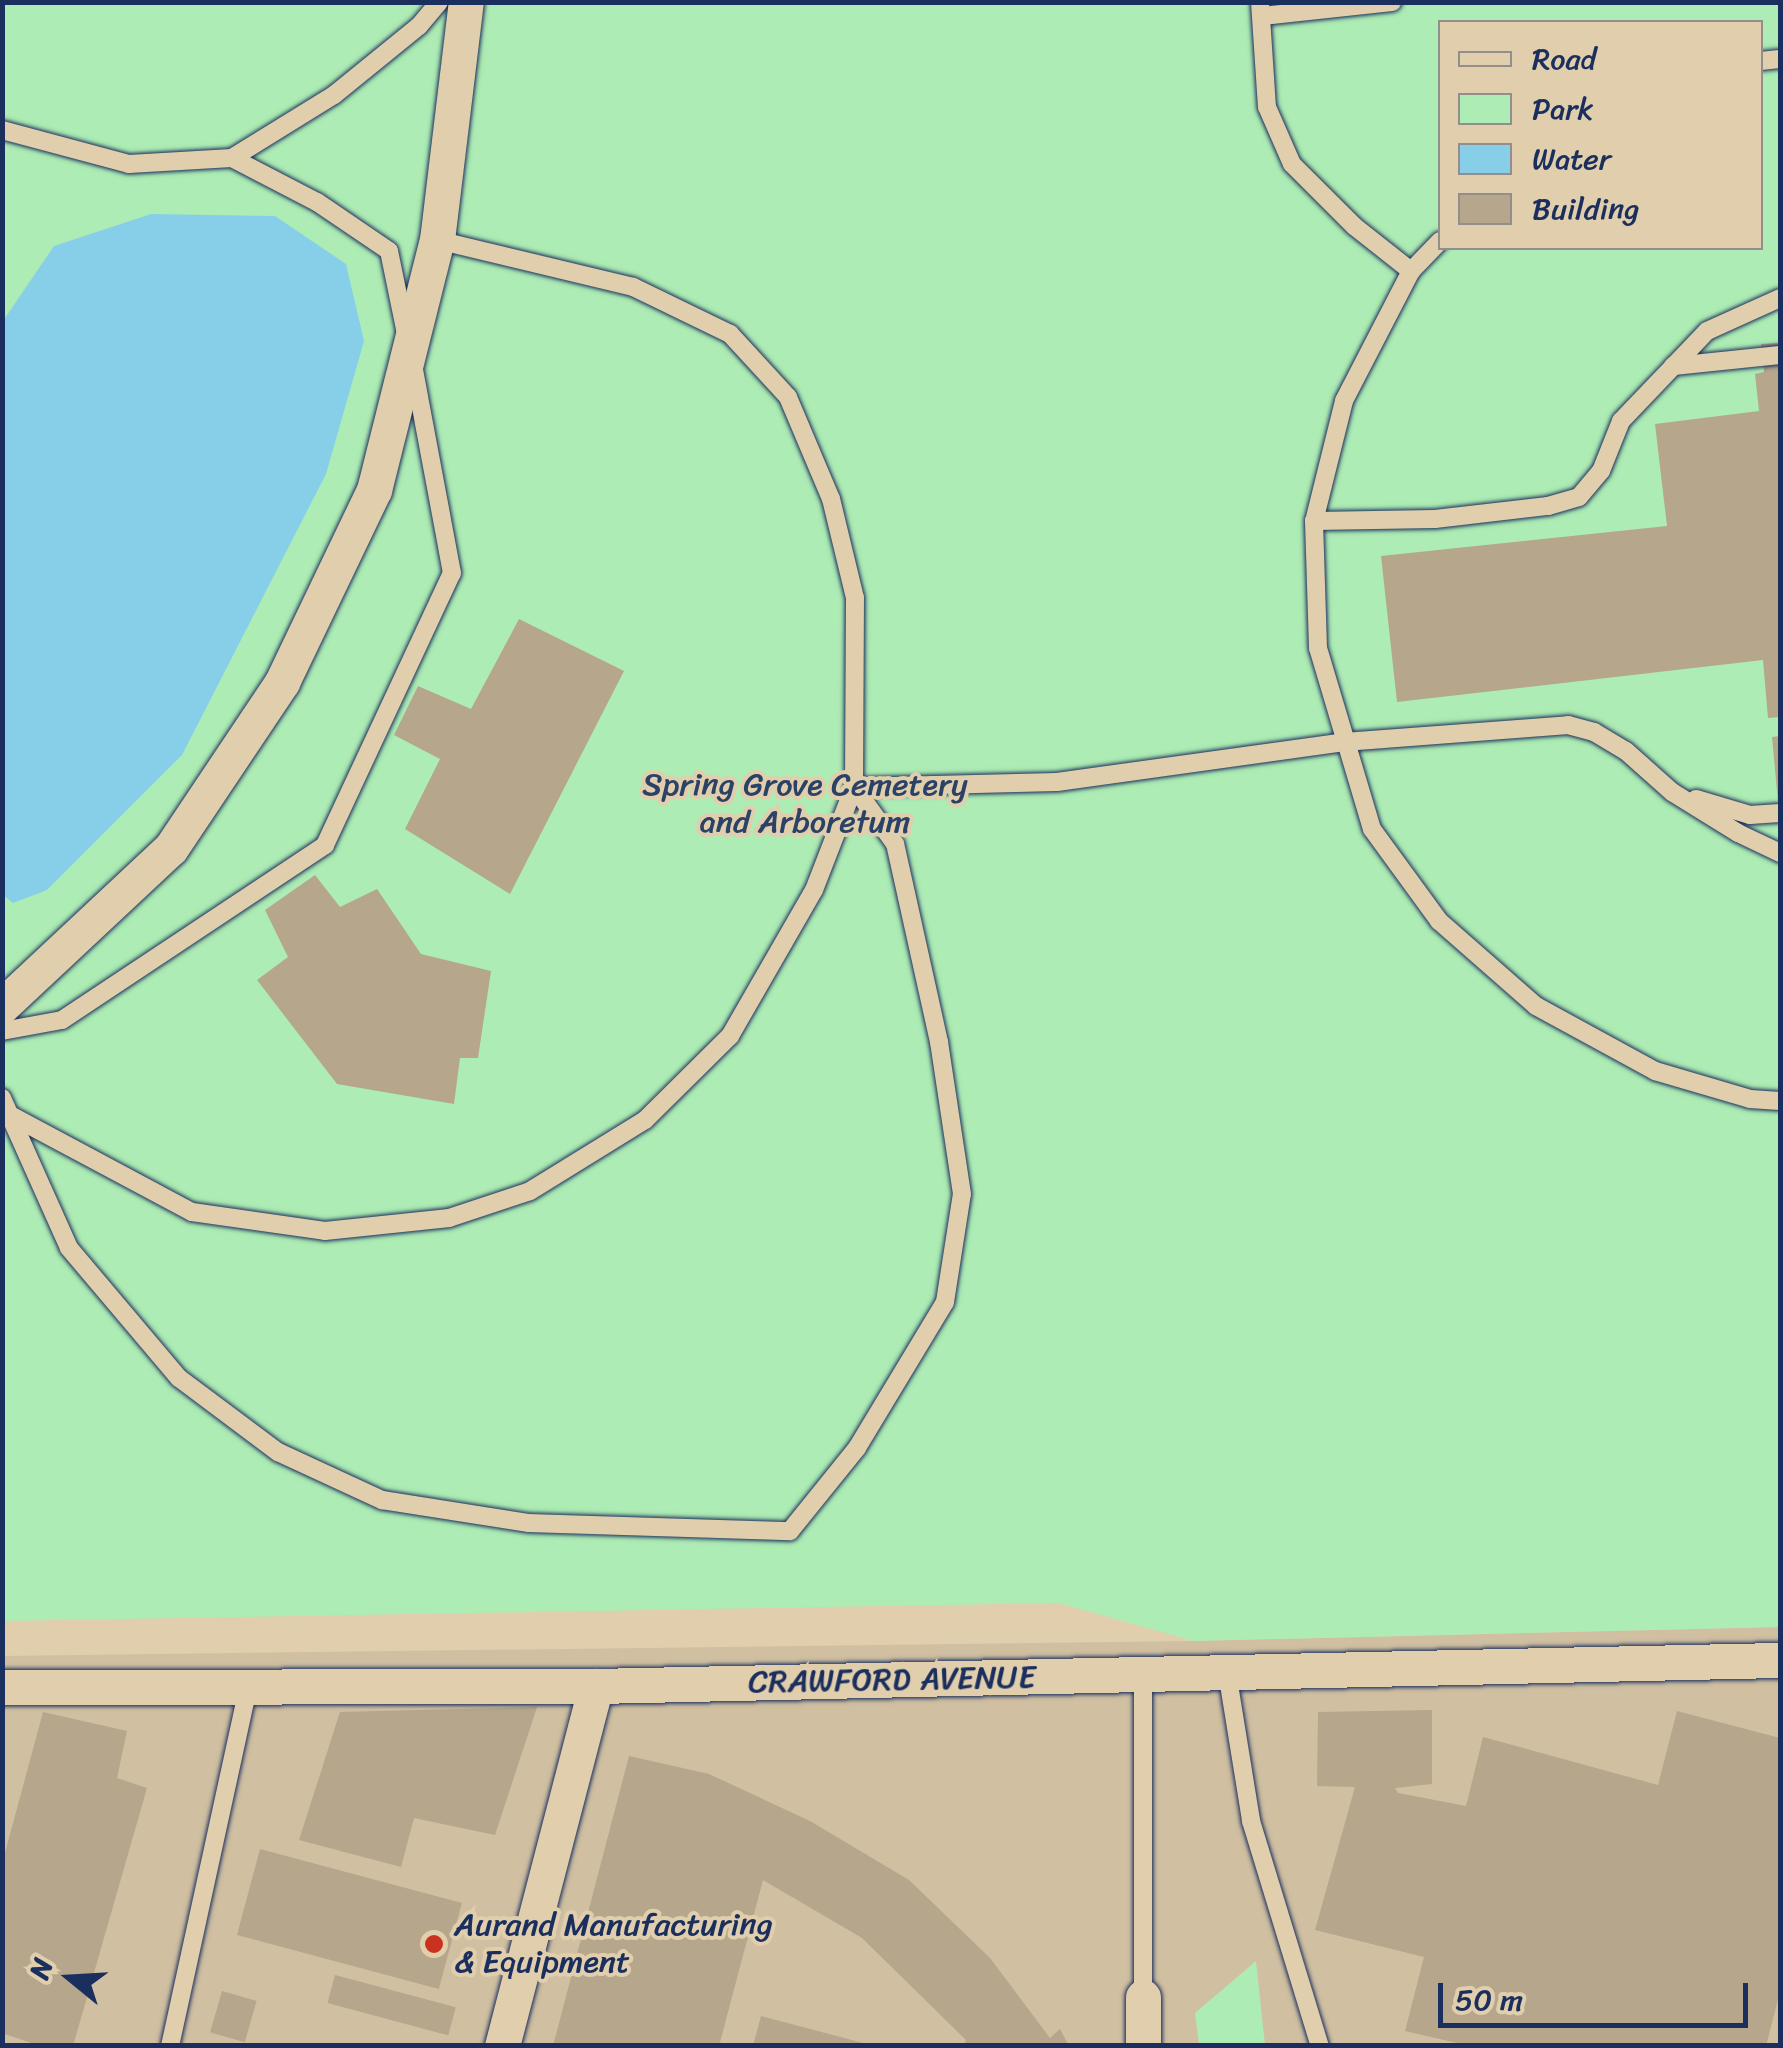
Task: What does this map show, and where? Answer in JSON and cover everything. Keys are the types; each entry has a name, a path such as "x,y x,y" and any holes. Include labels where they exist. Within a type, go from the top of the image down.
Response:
{"street":[{"path":"2,1006 171,848 282,682 374,490 438,240 466,2"},
{"name":"CRAWFORD AVENUE","path":"2,1687 596,1686 1780,1660"},
{"path":"502,2046 596,1686"},
{"path":"1143,1997 1143,2046"}],"lane":[{"path":"2,130 129,164 232,158 334,96 419,26 439,2"},
{"path":"1392,2 1261,9 1268,107 1292,164 1354,226 1411,272"},
{"path":"2,1031 62,1020 325,845 452,573 389,251 317,202 232,158"},
{"path":"12,1116 192,1212 325,1230 449,1218 530,1191 645,1120 730,1036 814,890 854,787 855,598 830,498 788,397 730,334 633,287 438,240"},
{"path":"1438,244 1411,272 1344,401 1314,522 1318,648 1372,829 1439,920 1536,1006 1655,1070 1750,1098 1780,1100"},
{"path":"1314,522 1435,519 1548,506 1579,497 1601,471 1621,420 1708,330 1780,298"},
{"path":"1674,366 1780,354"},
{"path":"854,787 1058,782 1344,742 1568,725 1594,732 1626,752 1672,792 1738,833 1780,852"},
{"path":"2,1098 70,1248 180,1378 278,1452 382,1500 529,1523 790,1531 857,1448 945,1302 962,1194 938,1042 894,844 854,787"},
{"path":"1672,792 1750,815 1780,813"},
{"path":"1226,1672 1250,1821 1320,2046"},
{"path":"1143,1674 1143,1997"},
{"path":"170,2046 248,1687"}],"shaded area":[{"path":"1780,1627 1780,2045 3,2045 2,1656 1193,1641"}],"green space":[{"name":"Spring Grove Cemetery and Arboretum","path":"2,3 1780,3 1780,1627 1193,1641 1059,1603 3,1621"},
{"path":"1256,1961 1265,2045 1199,2045 1195,2013"}],"water":[{"path":"151,214 275,216 346,264 364,341 326,474 182,755 47,890 13,903 2,894 3,321 54,246"}],"building":[{"path":"1780,343 1780,717 1768,718 1763,660 1397,702 1381,556 1667,526 1655,424 1759,411 1755,374 1764,372 1761,344"},
{"path":"519,619 624,671 510,894 405,829 440,759 394,735 418,686 471,709"},
{"path":"1780,736 1780,802 1778,802 1772,737"},
{"path":"315,875 340,907 377,889 421,954 491,971 478,1058 460,1058 454,1104 337,1084 257,980 288,957 265,910"},
{"path":"537,1707 495,1835 414,1818 401,1867 299,1840 340,1712"},
{"path":"1432,1710 1432,1784 1395,1788 1398,1793 1466,1806 1483,1737 1658,1785 1677,1711 1780,1738 1780,1992 1766,2046 1470,2046 1405,2031 1424,1957 1315,1930 1355,1787 1317,1786 1318,1712"},
{"path":"43,1712 127,1731 117,1778 147,1788 73,2046 40,2046 2,2033 2,1864"},
{"path":"629,1756 709,1774 810,1821 909,1880 990,1958 1050,2038 1060,2029 1069,2046 964,2046 966,2040 862,1938 763,1880 719,2046 553,2046"},
{"path":"260,1849 462,1903 439,1989 237,1935"},
{"path":"335,1975 456,2007 448,2035 327,2003"},
{"path":"222,1991 257,2001 245,2042 210,2032"},
{"path":"761,2016 867,2044 867,2046 753,2046"}],"place":[{"name":"Aurand Manufacturing & Equipment","path":"434,1944"}]}
